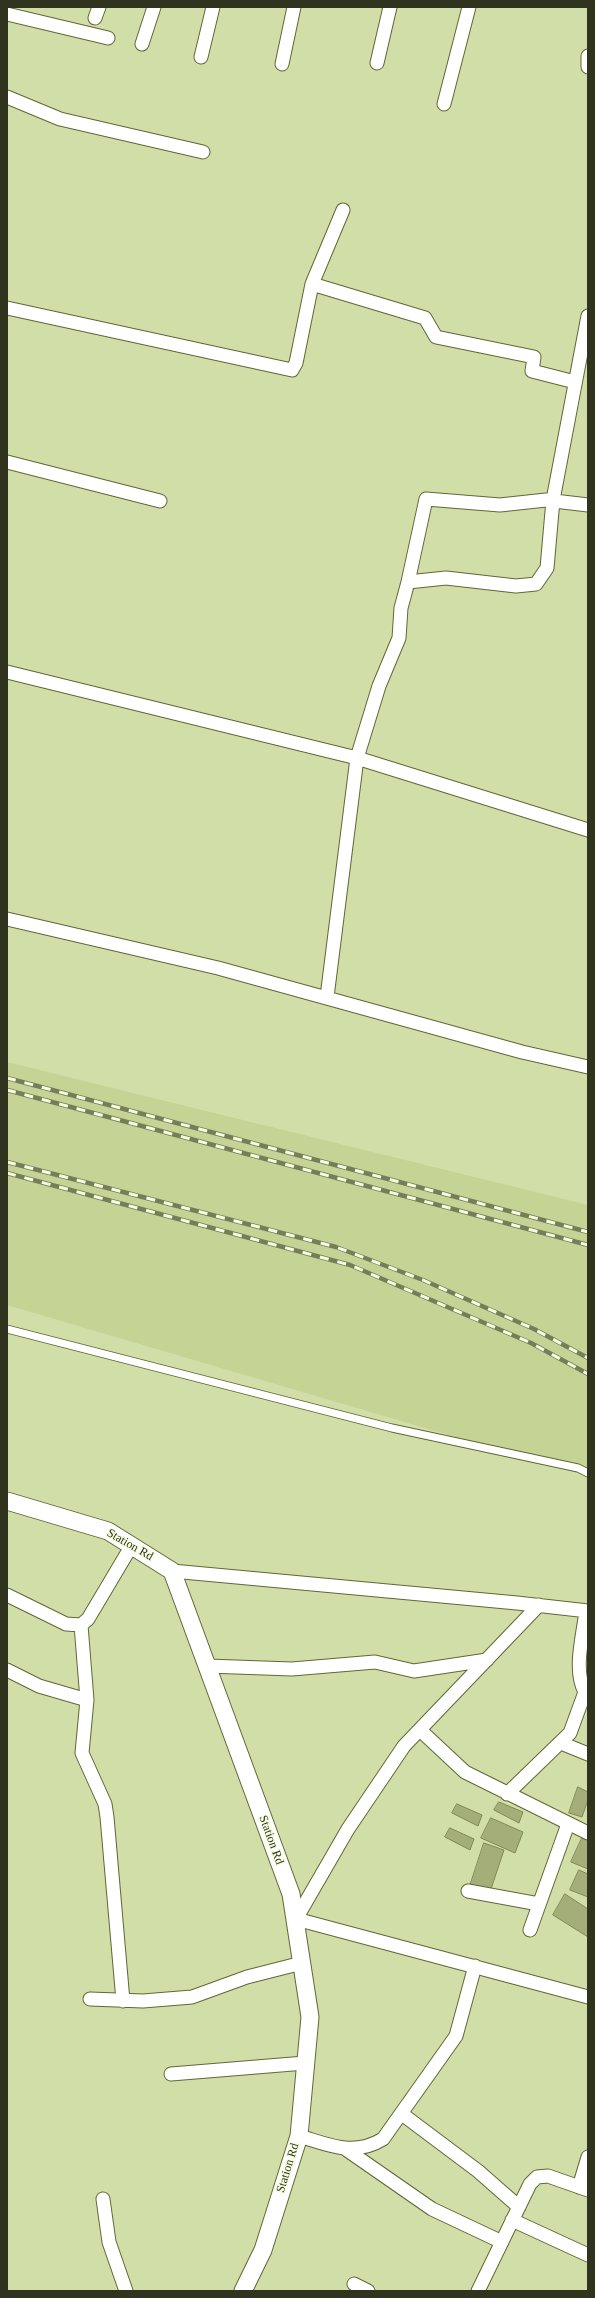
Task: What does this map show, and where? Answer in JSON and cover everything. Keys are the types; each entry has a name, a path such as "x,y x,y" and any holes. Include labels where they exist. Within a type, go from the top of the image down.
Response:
{"street":[{"path":"142,44 154,7"},
{"path":"201,58 213,7"},
{"path":"282,64 294,7"},
{"path":"377,63 390,7"},
{"path":"444,104 468,7"},
{"path":"7,14 108,38"},
{"path":"588,56 588,67"},
{"path":"7,97 60,119 203,152"},
{"path":"7,308 289,371 295,367 312,284 343,210"},
{"path":"312,284 425,318 436,337 534,357 532,371 575,382"},
{"path":"408,582 446,578 516,586 536,584 547,568 553,500 588,316"},
{"path":"7,462 160,501"},
{"path":"327,997 357,758 379,686 399,638 401,608 426,499 500,506 536,500 553,500 588,505"},
{"path":"7,672 357,758 588,830"},
{"path":"7,919 218,968 522,1052 588,1067"},
{"name":"Station Rd","path":"7,1500 108,1531 172,1571 291,1894 310,2017 298,2136 263,2250 242,2291"},
{"path":"7,1595 66,1624 81,1625 88,1619 132,1545"},
{"path":"172,1571 539,1605 587,1611 580,1670 580,1682 586,1692 570,1733 507,1794"},
{"path":"539,1605 404,1746 348,1829 296,1919 588,1997"},
{"path":"81,1625 87,1700 82,1753 105,1804 123,2001"},
{"path":"208,1666 292,1669 374,1662 414,1671 487,1660"},
{"path":"7,1670 39,1686 87,1700"},
{"path":"420,1730 464,1772 588,1834"},
{"path":"561,1743 588,1754"},
{"path":"530,1930 568,1824"},
{"path":"468,1891 539,1904"},
{"path":"90,1999 143,2001 201,1995 247,1977 302,1963"},
{"path":"347,2150 365,2147 383,2139 402,2114 456,2036 475,1966"},
{"path":"171,2074 305,2063"},
{"path":"402,2114 478,2171 519,2207"},
{"path":"298,2136 347,2150 432,2209 502,2242"},
{"path":"481,2290 512,2220 530,2184 537,2176 548,2176 584,2189 588,2157"},
{"path":"102,2199 109,2242 126,2291"},
{"path":"512,2220 588,2255"},
{"path":"354,2284 368,2291"}],"lane":[{"path":"7,1329 392,1428 578,1468 588,1473"}],"shaded area":[{"path":"7,1062 588,1205 588,1476 7,1305"}],"building":[{"path":"578,1787 588,1792 588,1800 582,1817 569,1813"},
{"path":"499,1802 523,1812 519,1823 494,1810"},
{"path":"457,1804 482,1815 478,1826 452,1813"},
{"path":"491,1818 523,1832 515,1853 481,1838"},
{"path":"450,1828 474,1839 470,1850 445,1837"},
{"path":"583,1836 588,1838 588,1869 571,1862"},
{"path":"484,1843 504,1850 490,1892 470,1886"},
{"path":"579,1870 588,1874 588,1897 570,1890"},
{"path":"565,1894 588,1909 588,1937 553,1915"}],"railway":[{"path":"7,1078 588,1232"},
{"path":"7,1090 588,1245"},
{"path":"7,1162 336,1247 423,1280 534,1329 588,1358"},
{"path":"7,1173 350,1265 531,1343 588,1374"}]}
